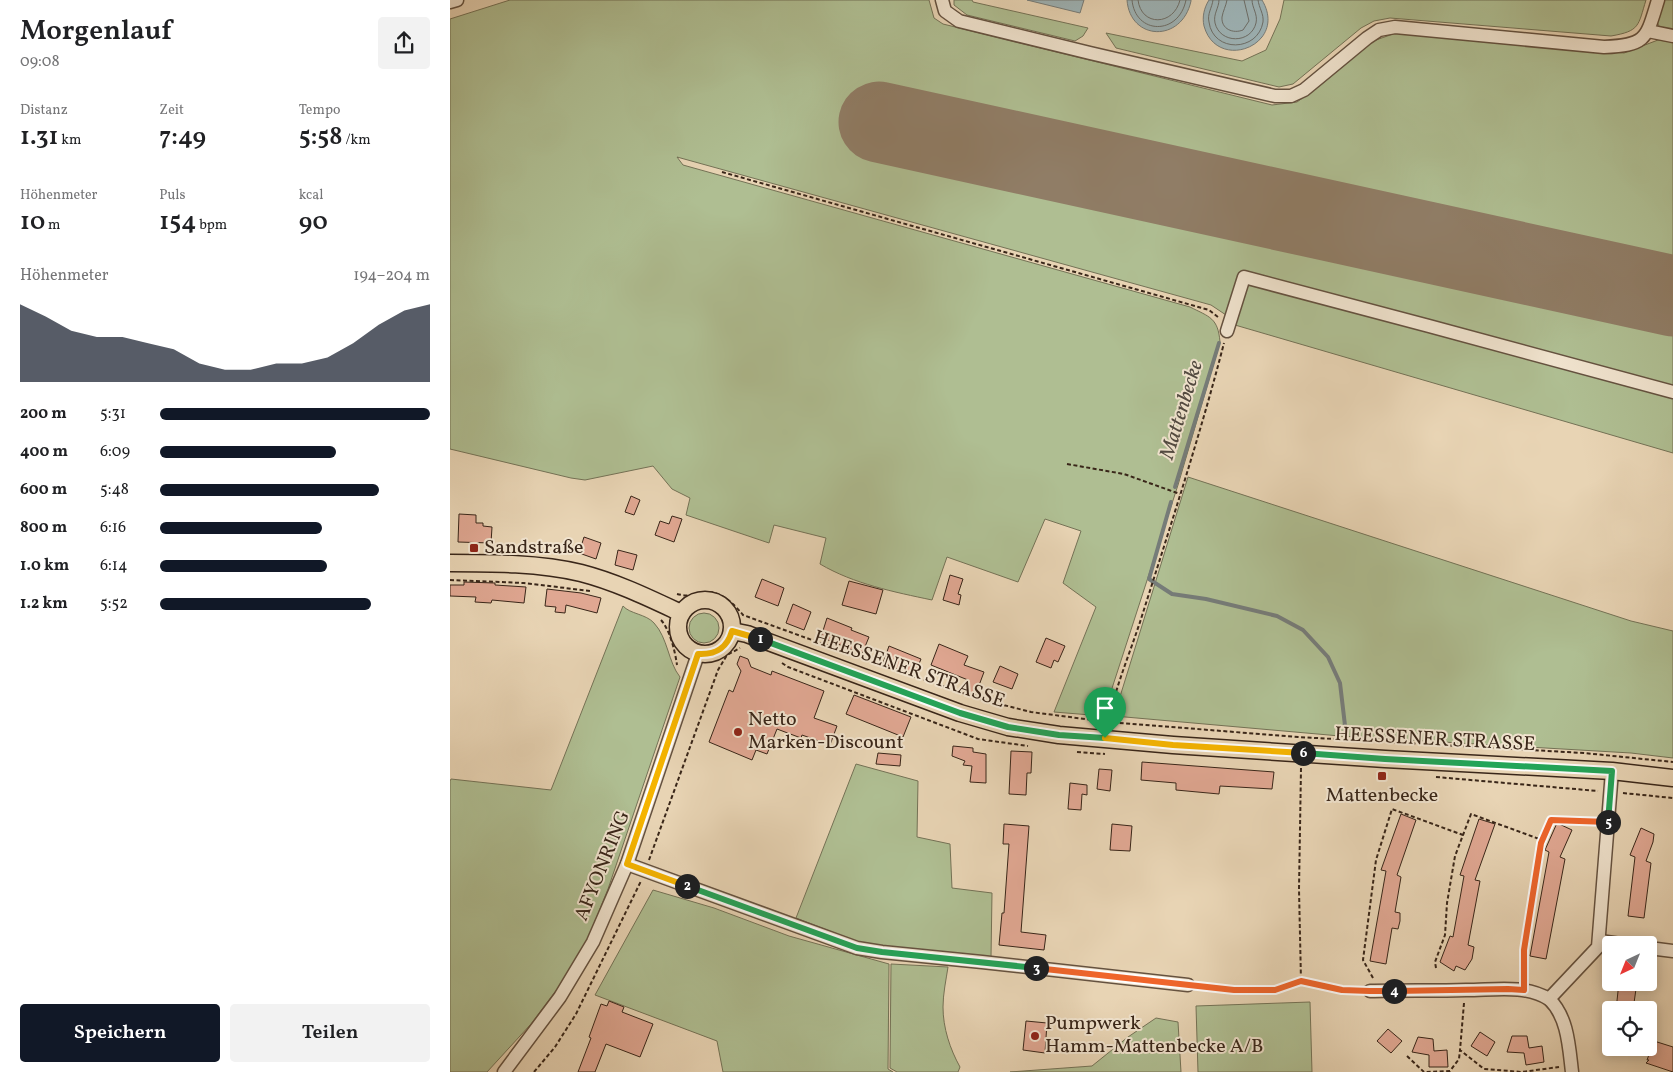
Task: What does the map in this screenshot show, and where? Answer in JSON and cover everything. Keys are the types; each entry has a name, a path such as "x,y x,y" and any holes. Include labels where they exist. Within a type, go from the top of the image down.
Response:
{"main road":[{"path":"450,563 509,565 580,573 620,586 681,613"},
{"path":"705,600 722,606 732,622 732,631 724,647 707,655 690,651 679,638 677,630 681,613 687,606 705,600"},
{"name":"HEESSENER STRASSE","path":"732,631 747,634 969,716 1008,727 1059,735 1106,730 1173,745 1612,771 1673,778"}],"street":[{"path":"450,2 457,0"},
{"path":"942,0 946,11 959,21 1275,96 1291,96 1304,90 1379,30 1395,27 1604,47 1625,46 1637,43 1648,31 1658,0"},
{"path":"1648,31 1673,36"},
{"path":"1227,331 1244,277 1673,392"},
{"name":"AFYONRING","path":"504,1072 560,997 593,942 627,864 698,654"},
{"path":"1549,998 1595,952 1600,942 1612,771"},
{"path":"627,864 857,948 882,952 997,960 1188,986"},
{"path":"1658,949 1673,951"},
{"path":"1375,991 1508,989 1541,994 1549,998 1564,1022 1572,1069"}],"path":[{"path":"722,172 1209,310 1222,319 1227,331 1180,494 1111,707 1106,730"},
{"path":"1067,464 1124,474 1180,494"},
{"path":"450,580 524,583 595,592"},
{"path":"673,594 689,596 698,592 713,592 734,604 743,614 881,665 980,699 1106,730 1317,738 1584,753 1673,762"},
{"path":"655,616 662,620 665,626 675,650 677,664"},
{"path":"1301,753 1299,889 1301,981"},
{"path":"1188,986 1254,991 1275,990 1301,981 1342,990 1375,991 1363,960 1376,860 1392,809 1463,835"},
{"path":"1436,968 1435,962 1445,935 1447,903 1455,856 1471,814 1542,840"},
{"path":"1524,990 1524,950 1542,840 1551,820 1608,822"},
{"path":"1407,1056 1424,1072 1450,1071 1459,1059 1466,990"},
{"path":"1460,1050 1484,1069 1522,1072 1572,1069"}],"green space":[{"path":"510,0 929,0 934,18 943,24 1272,105 1297,102 1322,84 1373,41 1396,33 1624,53 1658,40 1673,42 1673,453 1235,325 1226,315 1211,305 677,157 683,165 1190,307 1208,316 1215,323 1220,342 1178,485 1103,716 1054,712 1096,607 1063,583 1081,531 1045,519 1018,582 947,557 932,600 860,582 820,564 826,538 774,525 769,543 686,515 690,498 672,489 653,466 585,480 450,449 450,19"},
{"path":"954,0 972,0 973,2 1088,28 1083,36 1075,41 967,15 954,5"},
{"path":"1284,0 1646,0 1636,26 1628,32 1611,36 1390,18 1374,21 1361,28 1293,84 1279,87 1116,48 1106,33 1242,61 1266,50 1280,19"},
{"path":"1662,0 1673,0 1673,30 1660,28 1656,20"},
{"path":"1188,477 1631,621 1673,631 1673,758 1631,753 1340,736 1114,716"},
{"path":"623,606 651,620 659,629 680,677 608,889 585,946 567,976 531,1024 487,1072 450,1072 450,781 451,779 551,790"},
{"path":"704,613 715,617 719,628 715,639 704,643 693,639 689,628 693,617"},
{"path":"856,764 918,781 917,837 950,844 952,888 992,893 991,957 892,949 858,942 796,918"},
{"path":"653,890 714,908 789,936 889,964 888,1069 893,1072 723,1072 717,1041 595,995"},
{"path":"891,964 948,967 943,997 943,1015 948,1038 960,1067 958,1072 897,1072 890,1068"},
{"path":"1310,1002 1312,1072 1198,1072 1196,1006"},
{"path":"1156,1018 1178,1022 1181,1072 1010,1072 1092,1066 1128,1037"}],"water":[{"path":"1027,0 1084,0 1080,13"},
{"path":"1127,0 1191,1 1186,15 1178,24 1168,30 1157,32 1146,29 1137,23 1130,14"},
{"path":"1209,0 1262,0 1268,16 1266,30 1259,40 1248,48 1235,50 1222,48 1211,40 1204,26 1204,13"}],"building":[{"path":"631,496 640,500 634,515 625,512"},
{"path":"459,514 476,515 476,523 483,523 483,526 492,527 491,543 458,542"},
{"path":"672,516 682,519 674,542 655,535 660,521 669,524"},
{"path":"584,537 601,543 596,559 579,553"},
{"path":"618,550 637,555 633,570 615,565"},
{"path":"950,575 963,579 958,594 961,595 959,605 943,600"},
{"path":"762,579 784,588 778,606 755,597"},
{"path":"849,581 883,590 876,614 842,605"},
{"path":"464,582 526,587 524,603 492,600 491,603 475,602 476,597 450,596 450,585 464,585"},
{"path":"547,589 581,593 601,598 597,613 566,605 565,613 555,612 556,607 545,606"},
{"path":"793,604 811,612 804,630 786,623"},
{"path":"827,618 869,637 862,654 821,637"},
{"path":"1046,638 1065,646 1058,662 1054,660 1051,668 1036,662"},
{"path":"939,644 968,656 964,665 984,672 975,696 964,691 968,680 931,665"},
{"path":"889,646 921,659 914,676 883,663"},
{"path":"740,656 748,659 751,667 771,675 772,671 824,691 814,718 837,726 830,745 802,735 801,738 777,729 767,754 756,750 752,760 709,742 729,690 733,692 741,671 737,664"},
{"path":"1000,666 1018,674 1012,689 993,682"},
{"path":"854,695 911,717 903,737 846,714"},
{"path":"953,746 973,748 973,752 986,754 986,783 970,782 972,766 963,765 965,761 952,756"},
{"path":"1011,751 1032,752 1031,773 1027,773 1026,795 1009,794"},
{"path":"878,753 901,755 900,766 876,764"},
{"path":"1142,762 1274,772 1272,789 1220,786 1219,794 1176,790 1176,783 1141,780"},
{"path":"1099,769 1112,770 1110,791 1097,789"},
{"path":"1070,783 1087,785 1087,795 1082,794 1081,810 1068,809"},
{"path":"1401,814 1416,820 1397,875 1401,877 1395,912 1400,913 1400,921 1398,929 1392,928 1386,964 1370,961 1386,871 1381,870"},
{"path":"1479,819 1495,824 1475,880 1480,881 1468,945 1474,947 1472,959 1465,970 1456,966 1454,971 1440,962 1450,936 1453,937 1464,876 1460,875"},
{"path":"1557,823 1572,830 1560,857 1565,859 1546,959 1530,956 1549,852 1545,850"},
{"path":"1004,824 1029,826 1021,932 1046,935 1044,950 999,945 1002,913 1004,913 1009,844 1003,844"},
{"path":"1112,824 1132,826 1130,851 1110,850"},
{"path":"1641,828 1654,834 1646,861 1651,863 1644,918 1628,916 1635,857 1630,855"},
{"path":"1618,991 1636,991 1634,1001 1617,1001"},
{"path":"609,1001 624,1007 622,1012 653,1024 640,1057 606,1044 595,1072 578,1072 601,1004 607,1006"},
{"name":"Pumpwerk Hamm-Mattenbecke A/B","path":"1026,1021 1047,1023 1045,1053 1023,1050"},
{"path":"1388,1029 1402,1041 1391,1053 1377,1041"},
{"path":"1480,1032 1495,1042 1487,1056 1471,1046"},
{"path":"1512,1036 1527,1036 1529,1048 1542,1046 1544,1062 1526,1065 1524,1053 1507,1052"},
{"path":"1418,1037 1433,1039 1434,1051 1447,1050 1448,1067 1429,1067 1429,1055 1412,1052"},
{"path":"1657,1042 1673,1047 1673,1072 1646,1063 1649,1060 1647,1060 1648,1056 1657,1056"}],"waterway":[{"name":"Mattenbecke","path":"1175,487 1219,343"},
{"name":"Mattenbecke","path":"1171,502 1149,579 1172,594 1206,599 1277,616 1303,630 1328,657 1340,683 1346,734"}],"runway":[{"path":"879,122 1673,296"}],"place":[{"name":"Sandstraße","path":"474,548"},
{"name":"Netto Marken-Discount","path":"738,732"},
{"name":"Mattenbecke","path":"1382,776"},
{"name":"Pumpwerk Hamm-Mattenbecke A/B","path":"1035,1036"}],"route":[{"path":"732,631 747,634 960,713 1008,727 1059,735 1105,738 1173,745 1385,759 1612,771 1608,822 1551,820 1541,843 1524,950 1524,990 1342,990 1301,981 1275,990 1234,990 882,952 857,948 827,938 627,864 698,654 707,655 724,647 732,631"}]}
